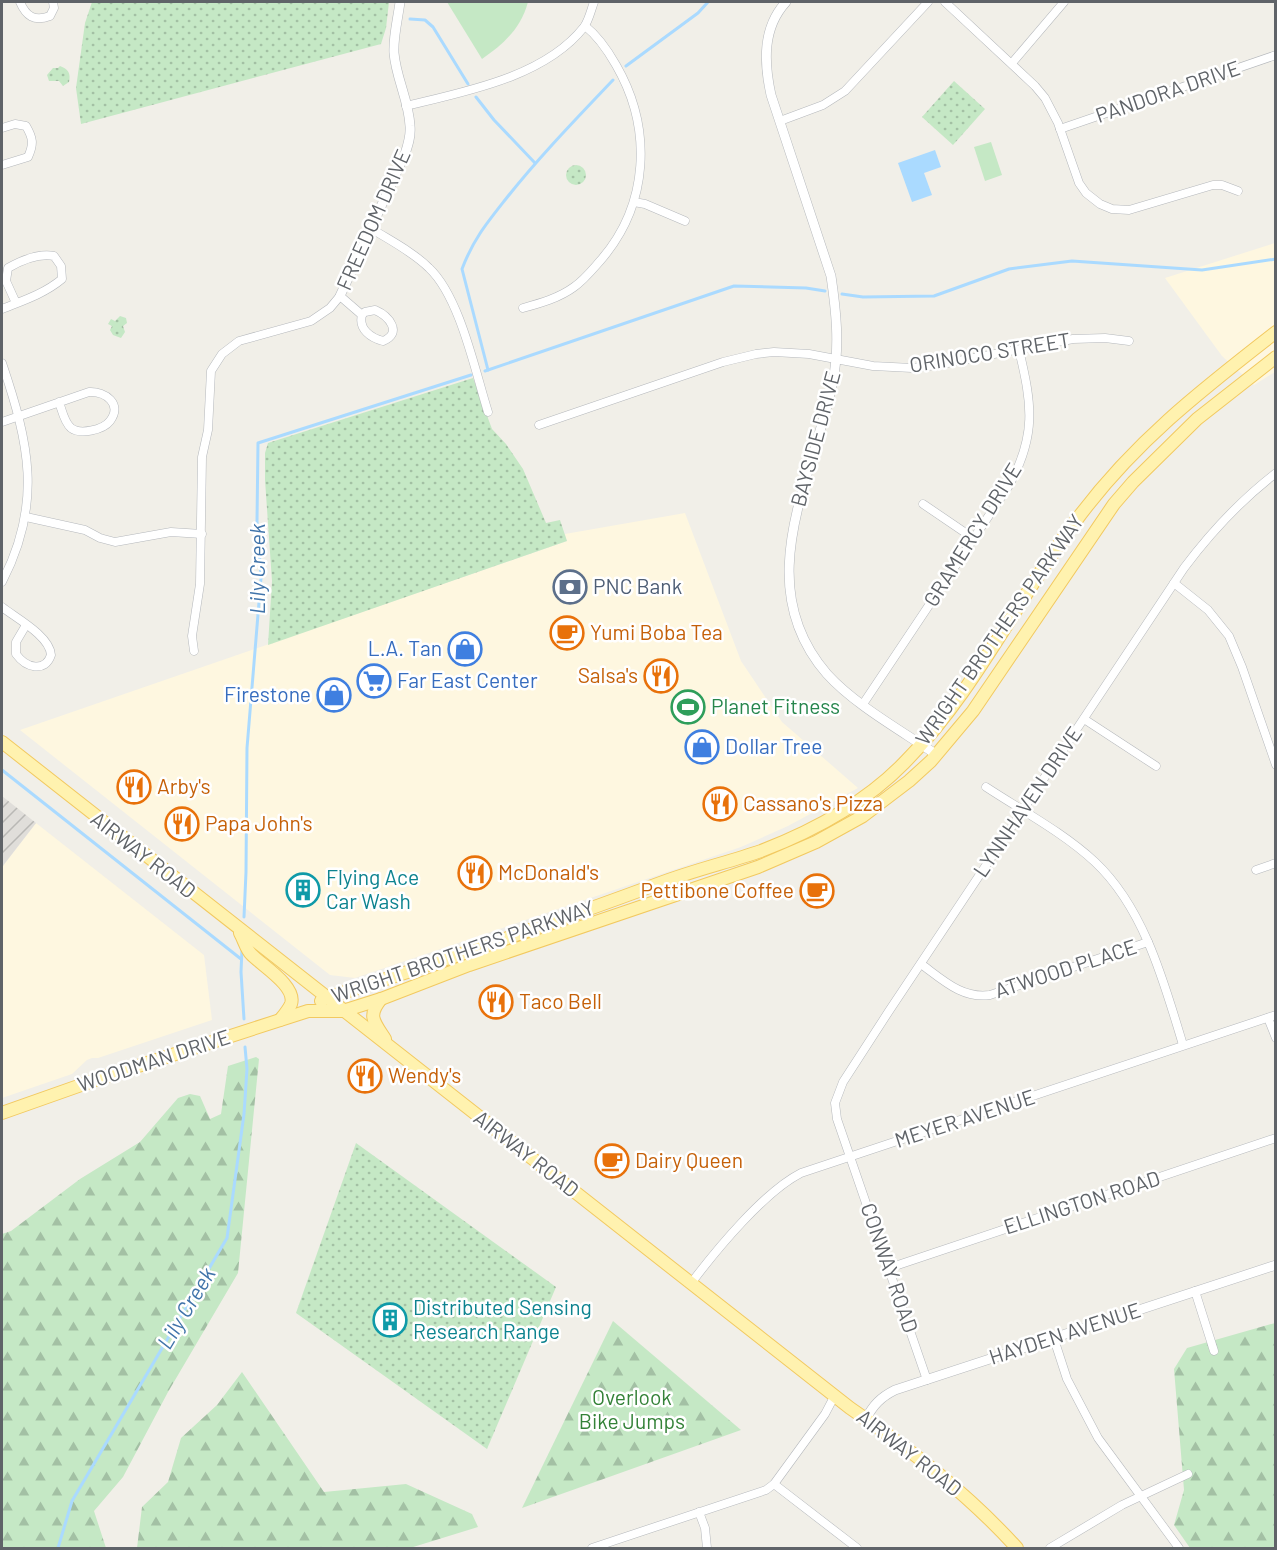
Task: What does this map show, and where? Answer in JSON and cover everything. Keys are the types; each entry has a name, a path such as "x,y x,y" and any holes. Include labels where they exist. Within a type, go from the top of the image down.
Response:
{"main road":[{"name":"WRIGHT BROTHERS PARKWAY","path":"308,1011 326,998 760,851 800,834 840,813 903,765 922,744 948,711 1075,522 1117,470 1168,418 1275,332"},
{"name":"WRIGHT BROTHERS PARKWAY","path":"308,1011 340,1008 381,999 443,974 758,867 844,828 885,802 937,755 973,711 1114,504 1133,482 1197,419 1275,357"},
{"name":"AIRWAY ROAD","path":"2,742 326,998 954,1486 1017,1548"},
{"path":"238,929 250,953 274,973 284,984 291,998 291,1004 280,1020"},
{"path":"340,1008 392,988 441,960"},
{"path":"381,999 374,1008 373,1017 375,1024 393,1050"},
{"name":"WOODMAN DRIVE","path":"2,1113 101,1078 308,1011"}],"street":[{"path":"20,2 24,12 33,18 42,19 50,16 54,8 53,2"},
{"name":"FREEDOM DRIVE","path":"202,534 202,457 208,430 211,371 230,347 248,337 300,326 330,308 340,296 407,148 411,128 397,75 394,50 400,2"},
{"path":"406,106 470,91 515,75 562,47 585,26 594,2"},
{"name":"BAYSIDE DRIVE","path":"786,2 770,31 765,59 766,73 831,276 836,358 833,382 789,544 788,578 795,615 809,648 828,674 863,704 937,755"},
{"path":"780,121 823,105 844,91 928,2"},
{"path":"945,2 1012,63 1045,98 1060,129 1079,183 1092,199 1120,211 1136,209 1213,185 1238,191"},
{"path":"1012,63 1064,2"},
{"path":"523,308 562,294 575,286 616,240 626,224 634,202 639,178 641,145 635,107 611,57 593,32 585,26"},
{"name":"PANDORA DRIVE","path":"1060,129 1275,55"},
{"path":"2,128 15,124 26,126 32,136 33,146 28,157 2,165"},
{"path":"634,202 645,204 685,221"},
{"path":"372,229 429,267 440,280 459,320 488,412"},
{"path":"2,309 16,303 51,288 62,279 61,266 54,256 44,254 8,268 6,281 16,303"},
{"path":"340,296 362,315"},
{"path":"375,310 388,318 393,324 390,338 383,341 370,335 362,328 360,321 362,315 375,310"},
{"name":"ORINOCO STREET","path":"539,425 738,357 756,354 790,352 873,366 912,368 1080,339 1105,338 1129,341"},
{"name":"GRAMERCY DRIVE","path":"863,704 1008,487 1025,448 1030,430 1030,407 1019,350"},
{"path":"2,363 26,444 28,465 26,517 16,551 2,582"},
{"path":"2,422 19,417 59,402 89,392 99,391 113,402 113,413 110,421 104,425 84,432 77,431 70,427 59,402"},
{"name":"LYNNHAVEN DRIVE","path":"850,1156 835,1111 837,1095 843,1082 1189,561 1217,527 1275,472"},
{"path":"923,504 973,538"},
{"path":"26,517 85,530 100,538 116,542 171,532 202,534 200,584 192,636 194,651"},
{"path":"1174,583 1208,610 1229,636 1242,667 1275,765"},
{"path":"2,607 26,625 42,637 51,649 50,660 41,667 29,666 16,654 16,642 26,625"},
{"path":"1084,718 1156,766"},
{"path":"986,787 1065,840 1101,869 1132,909 1148,942 1183,1045"},
{"path":"1257,870 1275,863"},
{"name":"ATWOOD PLACE","path":"921,964 963,993 981,996 990,995 1148,942"},
{"path":"1272,1016 1275,1038"},
{"name":"MEYER AVENUE","path":"692,1282 738,1228 782,1185 801,1173 1272,1016"},
{"name":"ELLINGTON ROAD","path":"889,1268 1275,1137"},
{"name":"CONWAY ROAD","path":"850,1156 927,1380"},
{"name":"HAYDEN AVENUE","path":"866,1419 871,1408 886,1395 1275,1265"},
{"path":"1195,1292 1214,1351"},
{"path":"1054,1339 1067,1379 1089,1423 1179,1548"},
{"path":"592,1548 757,1494 774,1484 825,1414 835,1395"},
{"path":"1050,1548 1093,1521 1188,1474"},
{"path":"774,1484 853,1547"},
{"path":"699,1512 705,1528 707,1548"}],"shaded area":[{"path":"1275,243 1275,372 1254,385 1222,356 1165,278"},
{"path":"685,513 741,661 782,722 858,788 788,826 741,847 355,978 330,975 20,730 567,541 565,534"},
{"path":"2,796 36,823 2,867"},
{"path":"36,823 204,955 212,1020 98,1058 92,1058 72,1074 2,1098 2,867"}],"green space":[{"path":"92,2 389,2 386,28 381,44 81,124 76,88 85,23"},
{"path":"447,2 528,2 521,20 511,35 482,59"},
{"path":"60,66 67,70 70,76 69,82 63,86 59,81 49,81 47,75 53,68"},
{"path":"954,81 985,109 953,145 922,117"},
{"path":"991,142 1002,175 985,181 974,147"},
{"path":"576,165 583,168 586,175 583,182 576,185 569,182 566,175 569,168"},
{"path":"120,316 126,318 127,323 123,326 125,332 121,338 113,335 110,330 112,326 108,324 111,319 115,321"},
{"path":"473,378 492,429 506,444 523,469 546,523 560,520 567,541 268,645 272,581 265,480 265,453 268,443"},
{"path":"256,1057 259,1059 238,1273 168,1392 123,1477 94,1511 106,1548 2,1548 2,1234 11,1231 80,1179 140,1142 178,1098 190,1094 200,1096 210,1119 221,1114 228,1066"},
{"path":"356,1143 556,1287 487,1449 296,1313"},
{"name":"Overlook Bike Jumps","path":"613,1321 741,1430 522,1508"},
{"path":"1275,1323 1275,1548 1190,1548 1174,1525 1184,1490 1174,1369 1187,1348"},
{"path":"242,1372 324,1492 406,1484 472,1514 478,1527 410,1548 137,1548 142,1507 168,1482 181,1438 217,1405"}],"water":[{"path":"935,150 941,167 924,173 932,195 912,202 898,163"}],"waterway":[{"path":"626,66 698,13 708,2"},
{"path":"410,19 425,20 433,27 468,84"},
{"path":"488,370 462,269 466,259 486,225 518,184 613,80"},
{"path":"476,97 494,120 535,163"},
{"path":"842,294 863,297 934,296 1009,269 1072,261 1202,270 1276,259"},
{"path":"485,371 734,286 806,288 825,291"},
{"name":"Lily Creek","path":"244,917 247,748 261,578 257,521 258,443 471,375"},
{"path":"2,770 241,959"},
{"name":"Lily Creek","path":"242,949 244,1019"},
{"name":"Lily Creek","path":"58,1548 72,1501 227,1238 244,1114 247,1069 245,1047"}],"place":[{"name":"PNC Bank","path":"570,587"},
{"name":"Yumi Boba Tea","path":"567,633"},
{"name":"L.A. Tan","path":"465,649"},
{"name":"Salsa's","path":"661,676"},
{"name":"Far East Center","path":"374,681"},
{"name":"Firestone","path":"334,695"},
{"name":"Planet Fitness","path":"688,707"},
{"name":"Dollar Tree","path":"702,747"},
{"name":"Arby's","path":"134,787"},
{"name":"Cassano's Pizza","path":"720,804"},
{"name":"Papa John's","path":"182,824"},
{"name":"McDonald's","path":"475,873"},
{"name":"Flying Ace Car Wash","path":"303,890"},
{"name":"Pettibone Coffee","path":"817,891"},
{"name":"Taco Bell","path":"496,1002"},
{"name":"Wendy's","path":"365,1076"},
{"name":"Dairy Queen","path":"612,1161"},
{"name":"Distributed Sensing Research Range","path":"390,1320"}]}
